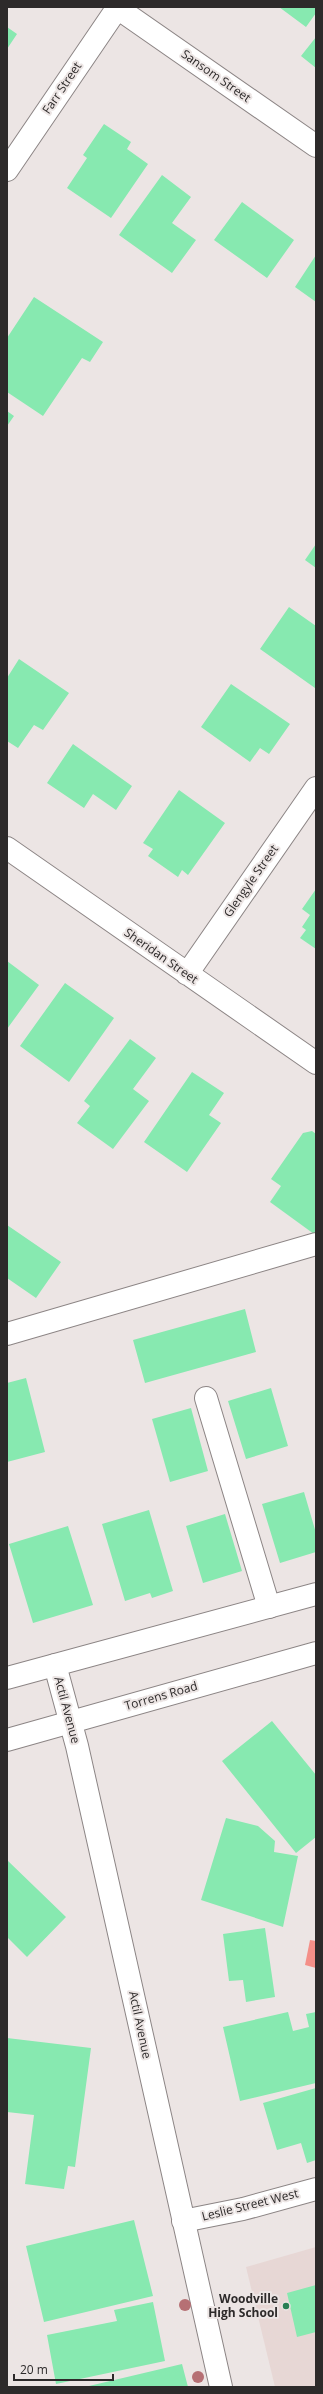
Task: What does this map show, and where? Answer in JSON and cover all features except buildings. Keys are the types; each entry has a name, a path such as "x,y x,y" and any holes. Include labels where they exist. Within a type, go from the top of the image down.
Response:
{"street":[{"name":"Sansom Street","path":"117,7 316,146"},
{"name":"Farr Street","path":"7,170 117,7"},
{"name":"Glengyle Street","path":"187,974 316,788"},
{"name":"Sheridan Street","path":"7,848 316,1063"},
{"path":"7,1334 316,1244"},
{"path":"206,1398 269,1607"},
{"path":"7,1678 316,1594"},
{"name":"Torrens Road","path":"7,1740 316,1653"},
{"name":"Actil Avenue","path":"55,1664 124,1951 221,2387"},
{"name":"Leslie Street West","path":"183,2221 243,2209 316,2189"}],"shaded area":[{"path":"310,1940 316,1941 316,1968 305,1965"},
{"name":"Woodville High School","path":"316,2247 316,2387 275,2387 246,2267"}],"place":[{"name":"Woodville High School","path":"286,2306"}]}
